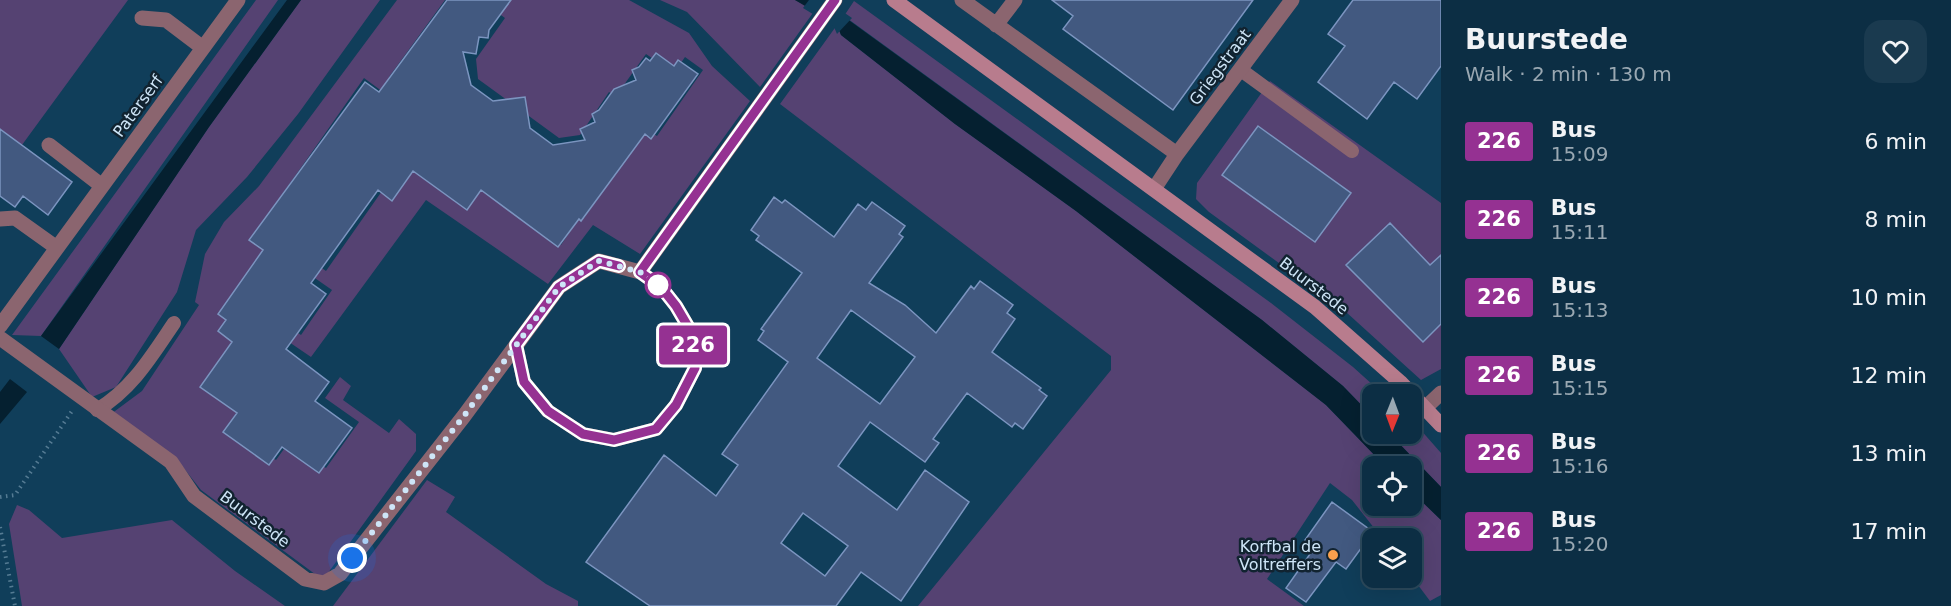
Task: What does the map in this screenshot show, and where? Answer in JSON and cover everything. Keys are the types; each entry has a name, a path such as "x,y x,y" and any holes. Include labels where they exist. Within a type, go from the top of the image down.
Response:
{"street":[{"name":"Paterserf","path":"0,326 238,0"},
{"path":"516,345 559,287 599,261 640,272 835,0"},
{"name":"Buurstede","path":"894,0 1315,308 1441,425"},
{"path":"962,0 1177,154 1154,189"},
{"path":"996,25 1015,0"},
{"name":"Griegstraat","path":"1177,154 1292,0"},
{"path":"142,18 166,20 203,48"},
{"path":"49,146 102,186"},
{"path":"0,219 15,218 57,248"},
{"name":"Buurstede","path":"0,338 81,399 171,462 194,496 305,579 324,583 340,574 464,416 516,345"},
{"path":"1425,408 1441,393"}],"lane":[{"path":"1241,70 1352,151"},
{"path":"516,345 524,382 548,411 583,434 614,440 656,429 676,405 695,368 693,335 676,306 661,287 640,272"},
{"path":"97,410 115,399 139,376 174,323"}],"path":[{"path":"0,497 15,495 81,399"},
{"path":"0,527 15,606"}],"shaded area":[{"path":"0,0 128,0 0,175"},
{"path":"256,0 278,0 41,336 12,335"},
{"path":"301,0 380,0 298,114 247,177 196,230 177,292 116,387 92,397 59,349 209,127"},
{"path":"397,0 445,0 389,77 403,88 394,100 364,78 253,236 269,247 242,405 227,426 276,460 289,442 326,468 359,422 325,398 340,377 351,386 343,400 389,433 399,419 416,434 416,451 323,580 201,490 175,457 111,414 142,391 199,305 195,302 205,254 224,222 259,186"},
{"path":"507,0 629,0 689,33 712,66 750,101 640,254 593,225 548,284 426,200 311,357 264,325 271,315 301,335 332,290 309,274 316,264 326,271 382,191 412,170 481,189 561,245 573,227 575,212 584,218 646,129 657,136 703,70 685,57 674,73 646,54 616,96 609,92 580,135 559,138 478,79 476,59 505,18 498,13"},
{"path":"660,0 795,0 815,10 760,87 687,12"},
{"path":"854,1 1271,303 1372,384 1362,384 1362,406 1343,386 1262,320 844,16"},
{"path":"837,25 841,35 955,124 1076,211 1326,405 1375,456 1362,456 1362,513 1352,500 1330,483 1267,579 1304,606 918,606 1111,370 1111,356 780,104"},
{"path":"1270,81 1441,203 1441,369 1421,380 1346,312 1209,212 1196,199 1197,183"},
{"path":"1422,431 1441,453 1441,487 1422,467 1422,456 1411,456 1400,444 1422,444"},
{"path":"427,480 455,497 446,512 546,584 578,601 578,606 333,606"},
{"path":"1422,502 1441,520 1441,595 1430,601 1420,588 1422,528 1374,528 1365,516 1422,516"},
{"path":"17,505 29,510 62,538 172,520 235,571 285,606 22,606 9,524"}],"water":[{"path":"287,0 301,0 209,127 59,349 41,336"},
{"path":"795,0 821,0 1262,320 1343,386 1362,406 1362,442 1326,405 1076,211 955,124 841,35 837,25"},
{"path":"10,379 27,392 0,424 0,392"},
{"path":"1364,444 1400,444 1411,456 1375,456"},
{"path":"1422,467 1441,487 1441,520 1422,502"}],"pier":[{"path":"809,0 826,0 852,18 837,34 834,27 803,8"}],"building":[{"path":"447,0 511,0 489,30 488,38 479,37 476,54 463,52 471,85 493,101 525,97 530,128 553,145 585,140 580,129 595,122 592,114 599,110 614,89 636,80 632,70 639,67 646,58 650,61 656,53 674,66 678,60 698,74 651,139 645,134 581,221 579,219 558,247 481,190 467,210 413,171 392,201 378,190 311,283 326,294 286,349 329,382 315,401 352,428 319,473 282,447 269,465 223,432 237,413 200,387 232,342 218,331 226,320 218,314 263,250 249,240 365,82 379,92"},
{"path":"1052,0 1253,0 1173,110 1063,29 1073,16"},
{"path":"1353,0 1441,0 1441,66 1417,99 1394,82 1367,119 1318,82 1345,46 1328,34"},
{"path":"1258,126 1351,193 1315,242 1222,175"},
{"path":"0,129 72,182 48,215 23,196 15,207 0,196"},
{"path":"774,197 782,203 785,200 834,237 858,204 866,210 872,202 905,226 899,234 903,237 869,283 905,305 936,333 971,286 974,289 980,281 1013,305 1007,313 1015,319 992,352 1041,388 1039,390 1047,396 1023,429 1015,423 1012,427 967,393 933,439 939,443 925,462 870,422 838,466 897,510 925,470 969,502 901,601 861,572 836,606 650,606 586,562 664,455 716,496 738,465 722,454 788,362 758,340 764,331 761,329 802,273 756,240 759,236 751,230","holes":["851,310 915,357 880,404 817,358","803,513 848,546 825,576 781,543"]},
{"path":"1390,223 1430,265 1441,255 1441,324 1423,342 1346,265"},
{"name":"Korfbal de Voltreffers","path":"1332,502 1368,528 1362,528 1362,547 1346,569 1336,562 1306,602 1286,588 1315,547 1305,540"}],"bus line":[{"name":"226","path":"619,266 599,261 559,287 516,345 524,382 548,411 583,434 614,440 656,429 676,405 695,368 693,335 676,306 661,287 640,272 835,0"}],"place":[{"name":"Korfbal de Voltreffers","path":"1333,555"}],"route":[{"path":"352,558 464,416 559,287 599,261 640,272 661,287 658,285"}]}
